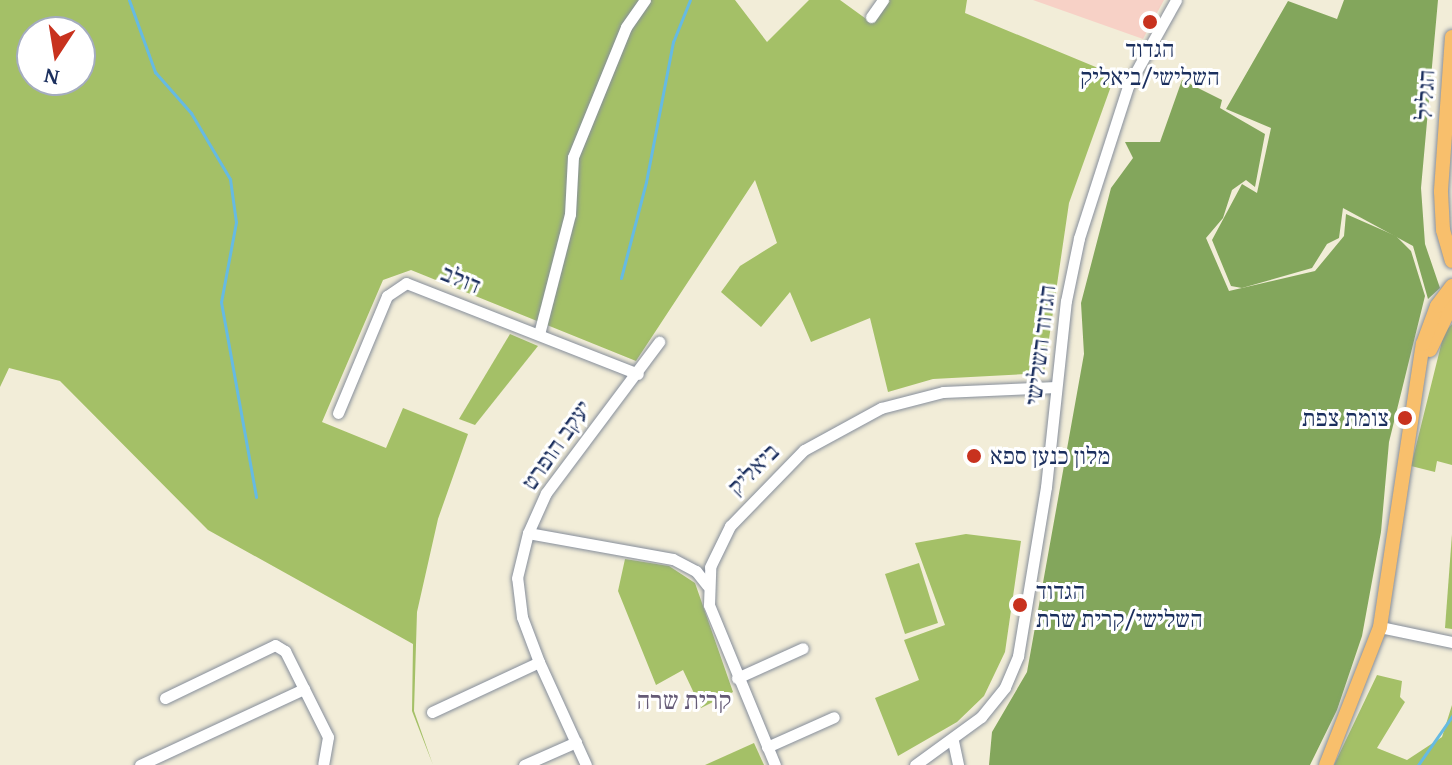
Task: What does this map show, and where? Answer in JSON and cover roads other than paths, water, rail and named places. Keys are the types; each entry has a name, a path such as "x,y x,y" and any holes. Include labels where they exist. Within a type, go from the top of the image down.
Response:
{"main road":[{"name":"הגליל","path":"1452,37 1444,156 1443,230 1452,261"},
{"name":"הגליל","path":"1444,156 1452,212"},
{"path":"1326,765 1380,627 1428,324 1452,286"},
{"path":"1420,364 1447,320 1452,304"}],"street":[{"path":"539,334 570,214 573,157 626,27 645,0"},
{"path":"871,17 883,0"},
{"name":"הגדוד השלישי","path":"915,765 953,741 999,696 1022,645 1071,276 1104,155 1139,63 1176,0"},
{"name":"דולב","path":"338,413 380,310 395,286 421,287 638,374"},
{"name":"יעקב הופרט","path":"586,765 539,662 517,596 528,533 546,493 576,447 638,374 659,342"},
{"name":"ביאליק","path":"707,585 730,526 776,474 831,433 881,408 943,392 1056,387"},
{"path":"528,533 673,559 696,571 707,585 709,605 775,765"},
{"path":"1380,627 1452,642"},
{"path":"165,698 275,645 285,651 328,737 323,765"},
{"path":"737,678 803,648"},
{"path":"432,712 539,662"},
{"path":"140,765 304,689"},
{"path":"767,747 834,717"},
{"path":"953,741 958,765"},
{"path":"524,765 576,742"}],"waterway":[{"path":"129,0 155,72 191,113 230,179 236,222 221,302 256,497"},
{"path":"621,278 646,182 673,42 690,0"},
{"path":"1418,765 1452,716"}],"place":[{"name":"הגדוד השלישי/ביאליק","path":"1150,22"},
{"name":"צומת צפת","path":"1405,418"},
{"name":"מלון כנען ספא","path":"974,456"},
{"name":"הגדוד השלישי/קרית שרת","path":"1020,605"}],"district":[{"name":"קרית שרה","path":"684,700"}]}
